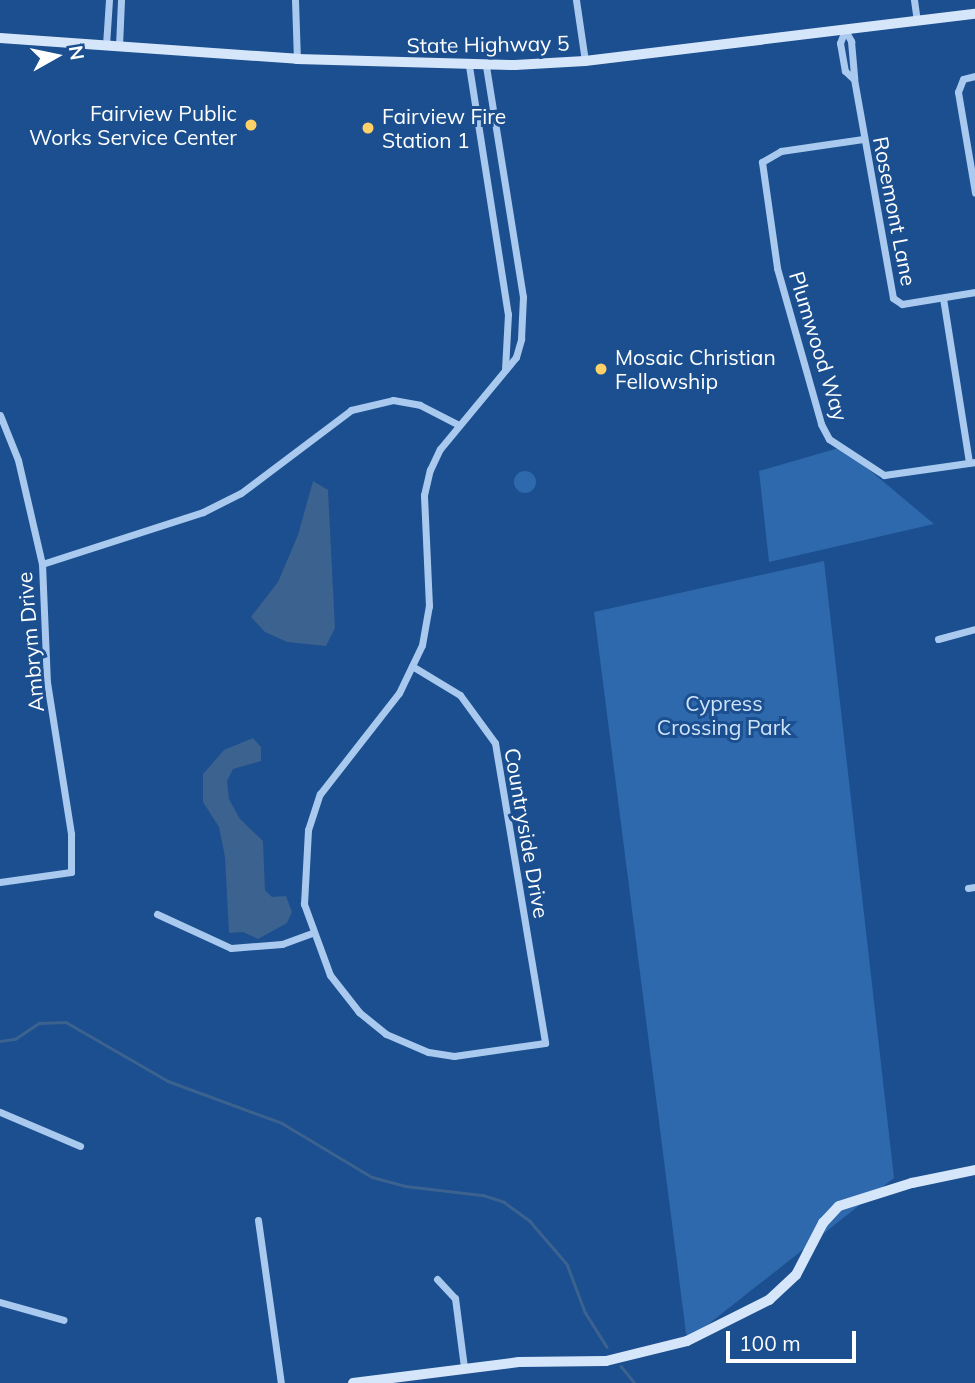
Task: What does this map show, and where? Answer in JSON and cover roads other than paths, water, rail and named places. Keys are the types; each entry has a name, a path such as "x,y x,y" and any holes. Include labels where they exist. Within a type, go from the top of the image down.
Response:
{"main road":[{"name":"State Highway 5","path":"0,38 297,59 486,66 585,61 975,14"},
{"path":"353,1383 464,1367 606,1361 687,1341 769,1300 796,1275 823,1223 839,1206 912,1183 975,1170"}],"street":[{"path":"106,45 109,0"},
{"path":"119,46 121,0"},
{"path":"295,0 297,59"},
{"path":"576,0 585,61"},
{"path":"914,0 917,20"},
{"name":"Rosemont Lane","path":"845,30 851,41 853,79 893,298 902,304 975,292"},
{"path":"469,66 508,314 506,371"},
{"path":"156,914 230,948 282,944 312,933 304,904 304,862 320,794 399,693 422,645 429,606 424,495 440,449 516,357 524,319 486,66"},
{"path":"975,76 963,79 958,92 975,193"},
{"path":"966,138 975,136"},
{"name":"Plumwood Way","path":"863,139 767,156 762,162 777,268 829,439 884,475 972,462"},
{"path":"943,298 972,462"},
{"path":"42,564 203,512 241,493 330,424 361,407 393,400 420,405 459,425"},
{"name":"Ambrym Drive","path":"0,415 18,460 42,564 47,682 71,834 71,872 0,882"},
{"path":"938,639 975,629"},
{"name":"Countryside Drive","path":"312,933 330,975 359,1012 386,1034 428,1052 454,1056 545,1043 495,743 460,695 412,666"},
{"path":"0,1112 80,1146"},
{"path":"258,1220 281,1383"},
{"path":"437,1279 455,1298 464,1367"},
{"path":"0,1302 64,1320"}],"waterway":[{"path":"0,1041 15,1039 39,1023 66,1022 168,1081 282,1123 372,1177 405,1186 483,1195 504,1202 530,1221 567,1264 585,1312 607,1347"},
{"path":"621,1366 635,1383"}],"place":[{"name":"Fairview Public Works Service Center","path":"251,125"},
{"name":"Fairview Fire Station 1","path":"368,128"},
{"name":"Mosaic Christian Fellowship","path":"601,369"}],"park label":[{"name":"Cypress Crossing Park","path":"724,715"}]}
